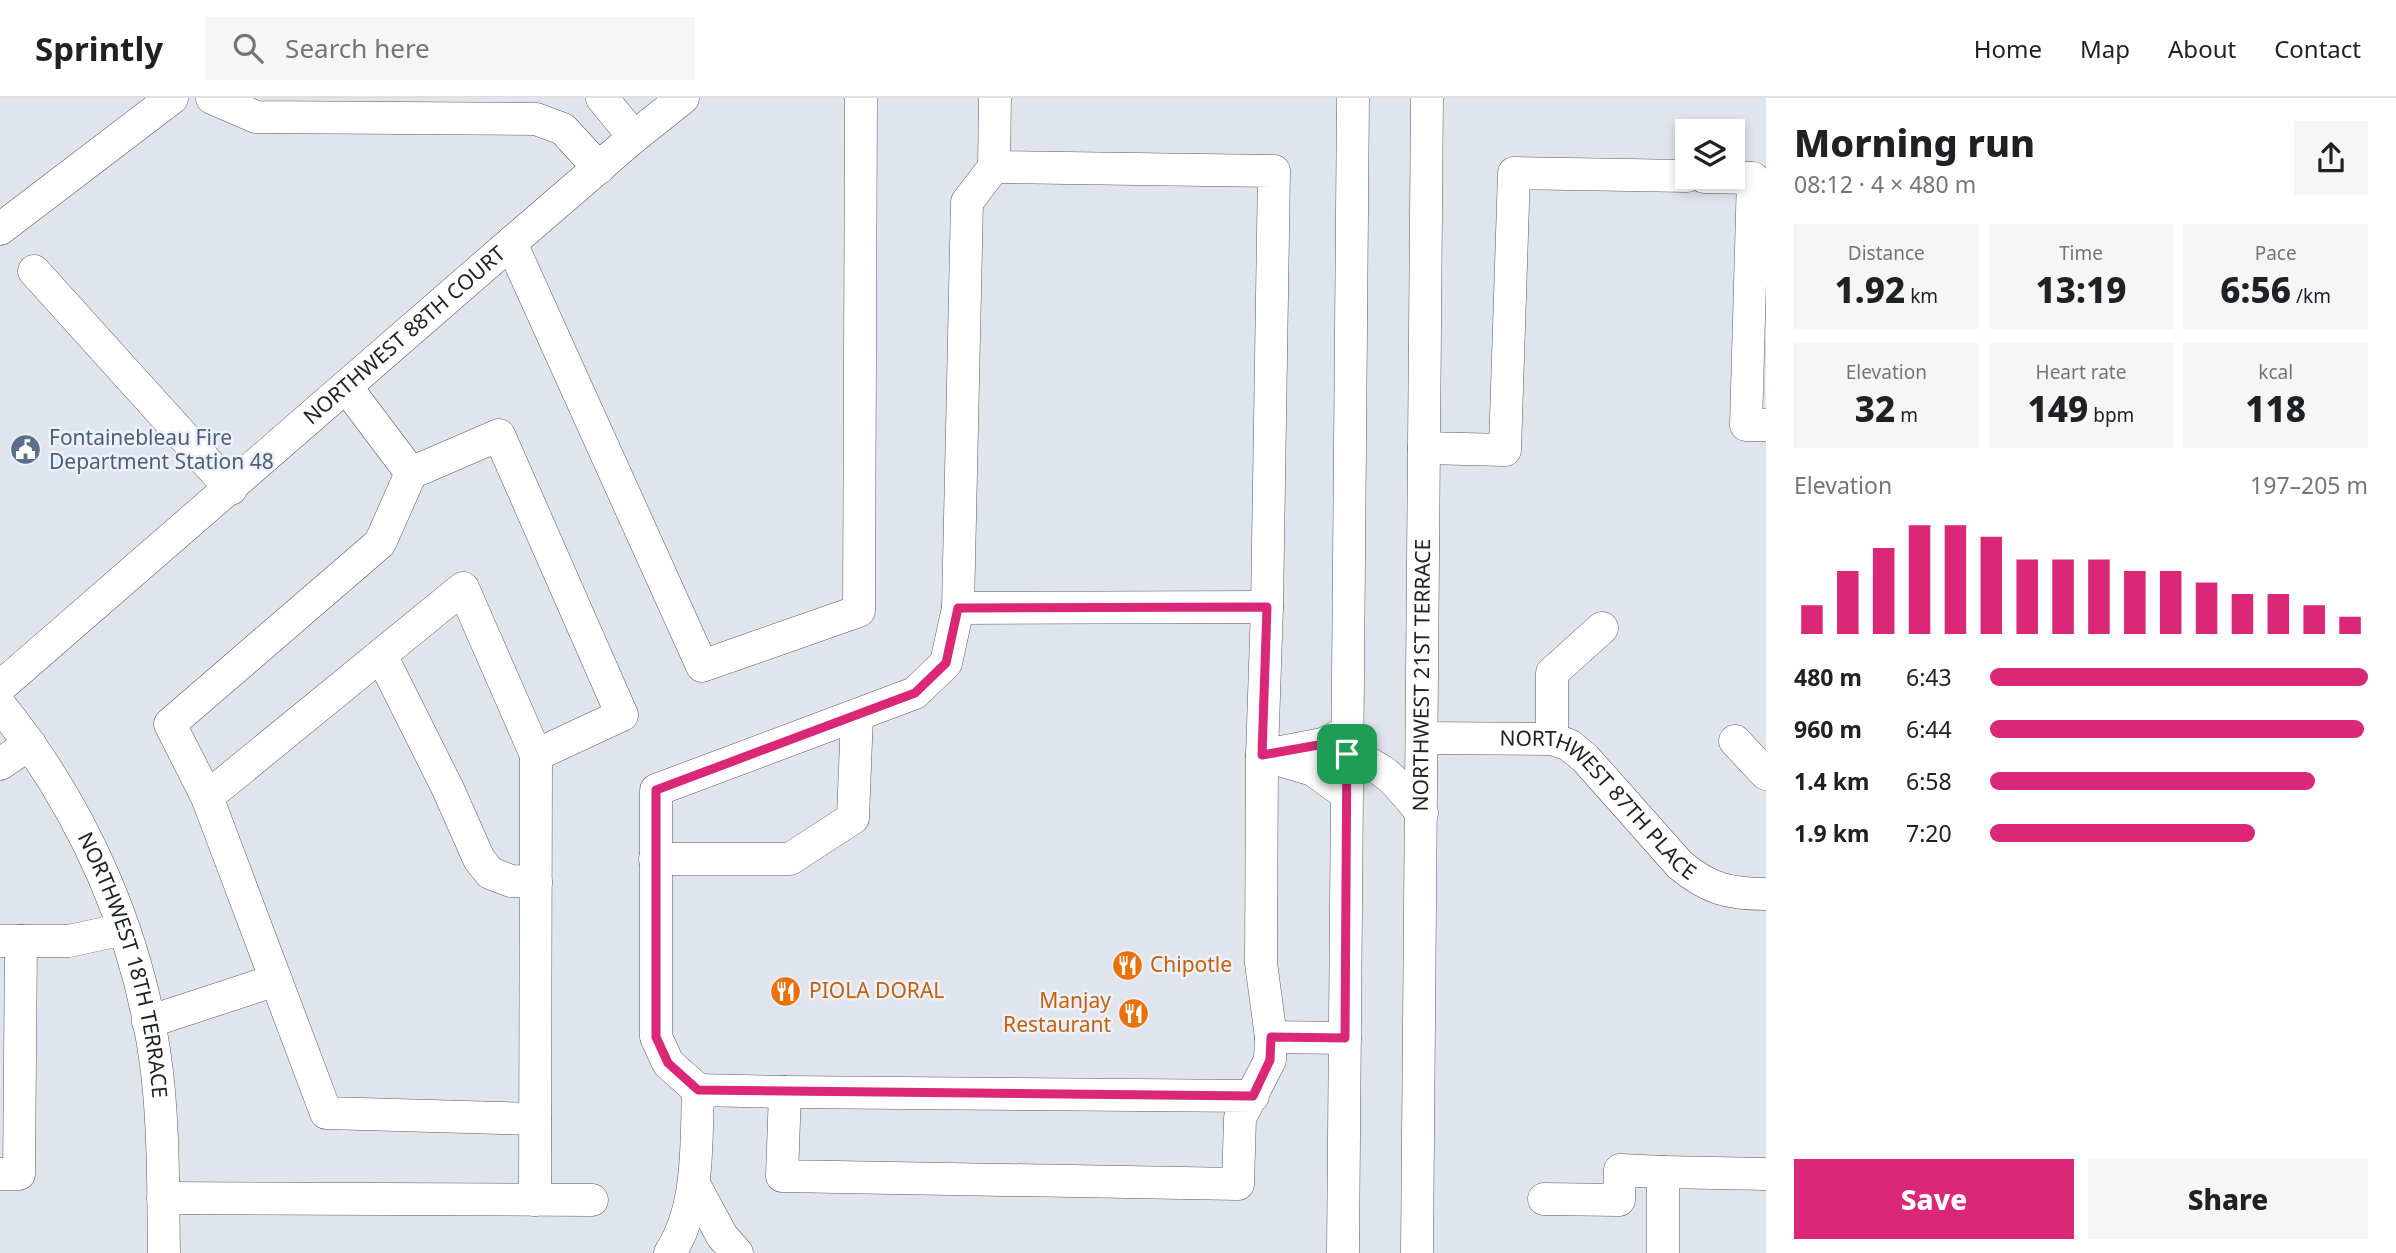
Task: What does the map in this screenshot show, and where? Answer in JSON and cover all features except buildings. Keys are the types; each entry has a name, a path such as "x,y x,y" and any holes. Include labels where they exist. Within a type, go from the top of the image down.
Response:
{"street":[{"path":"0,229 173,98"},
{"path":"212,98 256,117 536,119 563,129 599,168"},
{"path":"602,98 643,118"},
{"name":"NORTHWEST 88TH COURT","path":"0,687 599,168 643,118 683,98"},
{"path":"511,243 702,666 859,611 861,98"},
{"path":"995,98 994,167 967,202 958,608 946,663 915,693 656,790 656,1037 668,1063 698,1090 1253,1096"},
{"path":"1343,1253 1353,98"},
{"name":"NORTHWEST 21ST TERRACE","path":"1417,1253 1427,98"},
{"path":"785,1091 782,1176 1238,1184 1240,1118 1270,1060 1271,1037 1261,964 1262,755 1274,171 994,167"},
{"path":"1424,448 1505,450 1514,173 1675,176"},
{"path":"1760,178 1746,425 1766,425"},
{"path":"34,271 231,489"},
{"path":"347,388 411,473"},
{"path":"534,1119 326,1113 206,797 170,724 380,544 411,473 499,435 622,715 536,755"},
{"path":"206,797 463,588 536,755 535,1200"},
{"path":"958,608 1267,607"},
{"path":"1552,739 1552,673 1602,628"},
{"path":"381,655 448,789 479,859 490,873 511,881 536,883"},
{"name":"NORTHWEST 18TH TERRACE","path":"0,705 51,773 77,818 102,871 124,929 148,1022 156,1070 161,1123 164,1253"},
{"path":"655,859 790,859 852,818 857,715"},
{"name":"NORTHWEST 87TH PLACE","path":"1422,738 1552,739 1569,746 1585,758 1681,865 1697,879 1718,889 1735,893 1766,894"},
{"path":"1735,741 1766,774"},
{"path":"1262,755 1324,744 1347,743 1392,777 1422,813"},
{"path":"0,764 30,744"},
{"path":"1262,755 1313,770 1346,794"},
{"path":"0,1174 19,1174 11,941 69,941 124,929"},
{"path":"148,1022 276,980"},
{"path":"1271,1037 1345,1038"},
{"path":"670,1253 680,1239 694,1184 698,1090"},
{"path":"1544,1199 1619,1200 1620,1170 1766,1174"},
{"path":"1663,1172 1663,1253"},
{"path":"694,1184 722,1236 737,1253"},
{"path":"163,1198 592,1200"}],"place":[{"name":"Fontainebleau Fire Department Station 48","path":"26,450"},
{"name":"Chipotle","path":"1127,965"},
{"name":"PIOLA DORAL","path":"786,991"},
{"name":"Manjay Restaurant","path":"1134,1013"}],"route":[{"path":"1267,607 1262,755 1324,744 1347,732 1347,754 1345,1038 1271,1037 1270,1060 1253,1096 698,1090 668,1063 656,1037 656,790 915,693 946,663 958,608 1267,607"}]}
